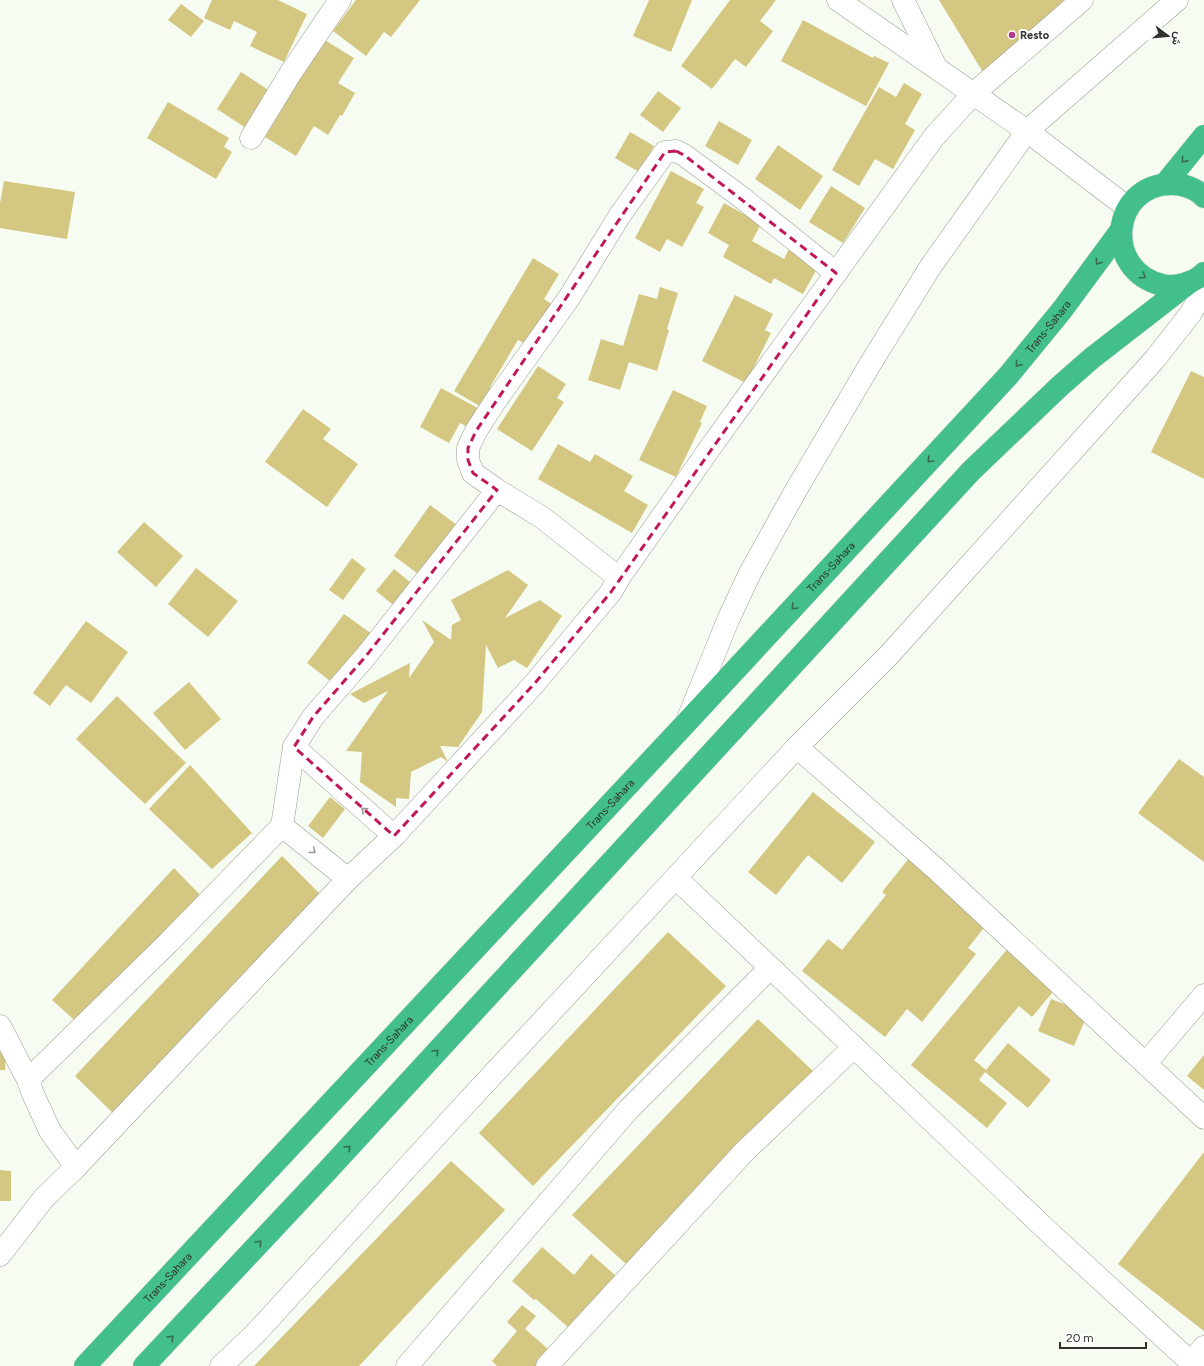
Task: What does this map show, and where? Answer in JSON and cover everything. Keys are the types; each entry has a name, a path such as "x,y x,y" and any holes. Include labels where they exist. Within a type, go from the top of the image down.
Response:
{"highway":[{"path":"1165,184 1204,136"},
{"path":"1199,282 1164,286 1141,276 1132,267 1125,256 1121,243 1121,230 1123,219 1134,199 1153,187 1165,184 1178,184 1190,188 1204,197"},
{"name":"Trans-Sahara","path":"86,1366 1008,376 1062,310 1121,230"},
{"path":"144,1366 344,1152 971,471 1060,386 1120,335 1199,282"}],"street":[{"path":"250,138 290,74 340,0"},
{"path":"838,0 1027,131 1128,208"},
{"path":"903,0 938,70"},
{"path":"0,1255 44,1198 76,1167 348,879 394,836 535,683 611,592 619,578 710,448 934,137 973,94 1082,0"},
{"path":"687,722 728,620 747,580 796,490 872,361 931,266 1027,131 1177,0"},
{"path":"619,578 543,518 497,490 473,473 468,460 468,448 496,400 569,298 620,215 665,152 676,151 684,155 741,197 836,273"},
{"path":"221,1366 255,1334 458,1112 797,747 889,655 1155,359 1191,313 1199,282"},
{"path":"28,1080 168,942 282,826 294,748 313,717 366,656 497,490"},
{"path":"797,747 936,869 1204,1118"},
{"path":"294,748 394,836"},
{"path":"282,826 348,879"},
{"path":"676,878 1053,1236 1197,1358"},
{"path":"407,1366 629,1109 770,968"},
{"path":"1146,1063 1204,995"},
{"path":"0,1026 28,1080 50,1131 76,1167"},
{"path":"547,1366 744,1152 854,1047"}],"highlighted area":[{"path":"676,151 684,155 836,273 611,592 535,683 394,836 294,747 313,717 366,656 497,490 473,473 468,460 468,448 476,431 665,152"}],"building":[{"path":"212,0 278,0 307,14 284,62 250,46 257,32 234,21 230,30 204,18"},
{"path":"356,0 420,0 391,37 384,32 366,56 333,31"},
{"path":"649,0 692,0 671,52 633,36"},
{"path":"730,0 776,0 760,21 773,31 746,67 735,59 712,89 681,66"},
{"path":"939,0 1069,0 984,74"},
{"path":"181,4 204,21 191,37 168,20"},
{"path":"803,20 873,58 874,56 889,63 866,106 781,61"},
{"path":"323,39 354,58 338,83 355,93 342,116 340,115 328,135 314,126 296,156 265,137"},
{"path":"241,72 273,93 249,130 217,109"},
{"path":"904,83 922,94 905,124 915,130 893,169 875,159 859,186 832,170 879,87 896,97"},
{"path":"658,91 681,108 663,132 640,115"},
{"path":"168,102 229,138 224,147 232,152 216,179 147,138"},
{"path":"719,121 752,140 738,165 705,146"},
{"path":"630,132 654,146 639,172 615,158"},
{"path":"778,145 823,176 800,210 755,179"},
{"path":"671,171 704,189 696,203 704,207 682,247 667,239 660,252 635,238"},
{"path":"4,181 75,192 67,239 0,228 0,203"},
{"path":"831,186 865,208 843,243 809,222"},
{"path":"724,203 761,224 752,241 784,259 789,249 819,265 803,294 774,278 771,284 723,257 729,245 708,233"},
{"path":"533,258 559,274 544,299 558,308 531,347 518,340 490,387 499,392 488,411 454,391"},
{"path":"660,287 678,293 667,329 669,330 657,371 629,362 620,390 588,380 601,339 623,346 639,294 657,299"},
{"path":"735,295 773,314 765,330 771,333 746,383 702,361"},
{"path":"538,366 566,384 557,398 564,402 532,451 497,429"},
{"path":"1191,371 1204,377 1204,479 1151,452"},
{"path":"441,388 485,412 475,431 460,423 449,443 420,427"},
{"path":"673,390 707,406 700,422 702,423 676,477 639,460"},
{"path":"303,409 331,429 323,439 358,464 327,507 265,462"},
{"path":"558,444 590,462 595,454 633,476 624,491 648,505 632,533 538,479"},
{"path":"430,505 461,528 425,579 394,556"},
{"path":"144,522 183,556 156,587 117,552"},
{"path":"352,558 366,569 343,600 329,590"},
{"path":"196,568 238,601 208,637 168,604"},
{"path":"394,569 415,586 397,608 376,591"},
{"path":"508,570 528,585 505,618 540,600 562,616 527,668 514,660 498,668 486,645 482,712 458,747 440,746 448,762 441,757 411,772 409,799 396,798 396,807 360,782 362,752 346,751 388,691 364,703 350,694 410,663 409,678 434,642 422,620 451,640 452,625 461,620 451,600"},
{"path":"344,614 372,634 334,684 307,663"},
{"path":"86,621 128,652 91,703 66,685 50,706 33,693"},
{"path":"189,682 221,719 185,750 153,713"},
{"path":"117,696 186,763 145,804 76,739"},
{"path":"1179,759 1204,777 1204,862 1138,813"},
{"path":"190,765 252,833 212,869 149,809"},
{"path":"813,792 875,842 842,883 808,855 776,895 748,872"},
{"path":"330,797 345,809 323,838 308,826"},
{"path":"914,852 987,924 968,948 976,954 922,1022 907,1009 885,1037 802,971 828,939 842,950 886,895 882,892"},
{"path":"282,856 320,894 115,1115 75,1076"},
{"path":"174,868 202,897 81,1026 52,1000"},
{"path":"668,932 726,986 533,1186 479,1133"},
{"path":"1009,947 1057,987 1032,1017 1019,1006 974,1060 986,1070 1008,1043 1051,1080 1028,1108 985,1072 979,1080 1007,1103 987,1128 911,1065"},
{"path":"1051,999 1088,1013 1074,1046 1038,1031"},
{"path":"758,1019 813,1071 626,1264 572,1215"},
{"path":"0,1049 6,1049 5,1070 0,1070"},
{"path":"1204,1055 1204,1090 1187,1076"},
{"path":"1204,1152 1204,1331 1118,1264"},
{"path":"451,1161 505,1210 359,1366 254,1366"},
{"path":"0,1170 11,1171 11,1201 0,1201"},
{"path":"542,1247 574,1275 591,1254 623,1282 577,1335 536,1299 534,1300 512,1281"},
{"path":"522,1305 536,1316 525,1329 554,1354 543,1366 497,1366 492,1361 517,1331 507,1322"}],"place":[{"name":"Resto","path":"1012,35"}]}
